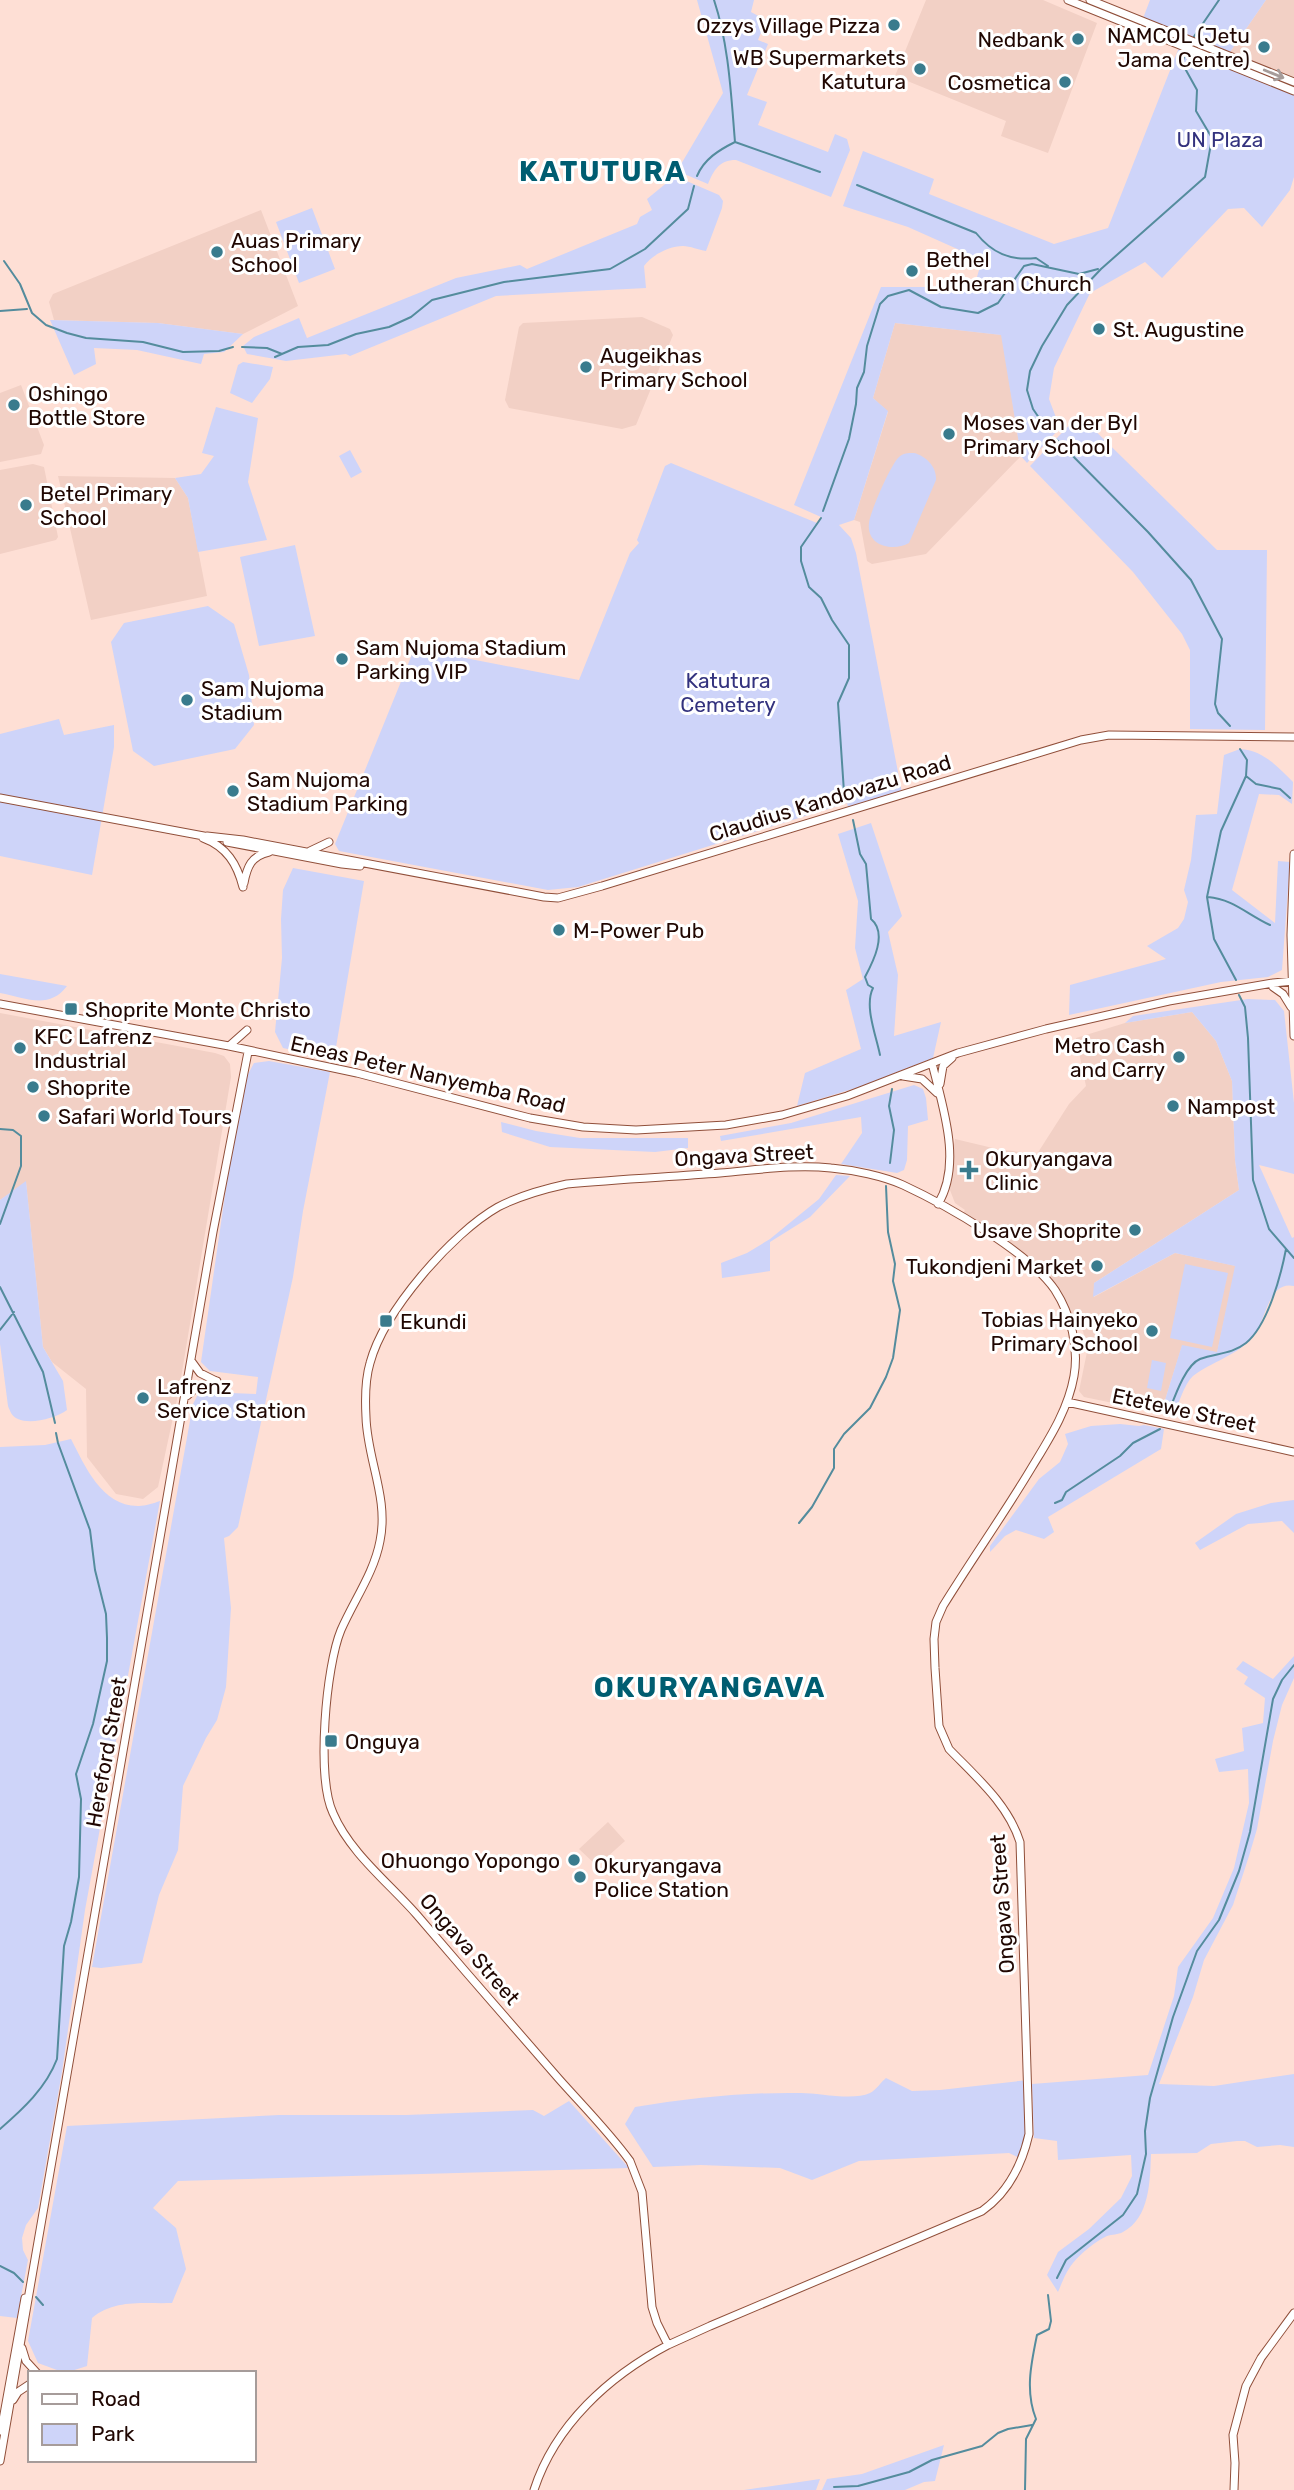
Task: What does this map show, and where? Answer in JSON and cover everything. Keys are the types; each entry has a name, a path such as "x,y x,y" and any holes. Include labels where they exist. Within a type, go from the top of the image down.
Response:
{"street":[{"path":"1068,0 1294,82"},
{"path":"1090,0 1181,41"},
{"path":"1207,51 1294,91"},
{"name":"Claudius Kandovazu Road","path":"0,798 558,898 1081,740 1110,736 1294,737"},
{"path":"190,833 217,845 232,858 243,887 250,862 263,853 273,851"},
{"name":"Claudius Kandovazu Road","path":"207,836 342,864 380,866"},
{"path":"305,851 317,849 330,841 333,852 343,858"},
{"path":"1294,855 1294,1035"},
{"name":"Eneas Peter Nanyemba Road","path":"1254,986 1293,984"},
{"name":"Eneas Peter Nanyemba Road","path":"0,1004 229,1046 357,1073 530,1118 583,1127 636,1130 726,1125 782,1115 848,1096 958,1054 1119,1012 1254,986 1293,984"},
{"path":"1273,987 1286,998 1293,1009"},
{"path":"229,1046 247,1030"},
{"name":"Hereford Street","path":"0,2439 10,2374 31,2278 192,1362 221,1165 248,1052"},
{"path":"940,1096 943,1066 958,1054"},
{"path":"932,1063 947,1124 950,1152 943,1192 937,1204"},
{"path":"896,1077 922,1079 940,1096"},
{"name":"Ongava Street","path":"534,2490 548,2455 570,2423 611,2382 648,2356 686,2336 982,2211 1002,2193 1022,2159 1030,2125 1020,1842 1014,1823 1004,1808 949,1749 943,1738 937,1711 934,1640 936,1622 943,1606 1022,1484 1068,1402 1075,1358 1068,1318 1059,1297 1047,1280 1024,1258 937,1204 892,1181 835,1168 811,1167 593,1181 552,1187 500,1206 449,1246 393,1315 370,1360 366,1382 366,1418 381,1502 382,1529 374,1563 341,1630 332,1662 324,1759 329,1805 348,1840 417,1915 630,2161 642,2192 650,2289 657,2323 668,2345"},
{"path":"182,1410 191,1391 217,1381 200,1373 192,1362"},
{"name":"Etetewe Street","path":"1068,1402 1294,1452"},
{"name":"Hereford Street","path":"0,2461 32,2287 31,2278"},
{"path":"1234,2490 1233,2435 1246,2386 1261,2358 1294,2313"},
{"path":"657,2323 669,2335 686,2336"},
{"path":"648,2356 658,2342 657,2323"},
{"path":"21,2343 26,2361 35,2371"},
{"path":"11,2403 18,2392 28,2385"}],"shaded area":[{"path":"926,0 1043,0 1097,23 1048,153 1001,136 1006,121 895,76"},
{"name":"NAMCOL (Jetu Jama Centre)","path":"1266,0 1294,0 1294,82 1228,55"},
{"name":"Auas Primary School","path":"261,210 298,306 243,334 158,323 54,320 49,302 53,294"},
{"name":"Augeikhas Primary School","path":"642,317 670,329 673,335 636,425 622,429 509,408 505,400 519,327 523,323"},
{"name":"Moses van der Byl Primary School","path":"895,323 1002,335 1021,456 926,554 872,564 867,561 860,522 854,520 888,412 873,398"},
{"path":"21,385 44,445 41,454 0,462 0,393"},
{"name":"Betel Primary School","path":"33,464 44,467 58,537 56,540 0,554 0,470"},
{"path":"58,476 175,478 188,498 207,596 91,620"},
{"path":"1192,1012 1216,1041 1232,1081 1239,1190 1094,1283 1094,1297 1175,1253 1236,1266 1217,1353 1182,1346 1161,1413 1084,1397 1079,1391 1088,1347 1078,1316 1069,1322 1066,1310 1035,1267 961,1217 965,1210 955,1203 948,1185 955,1139 997,1149 1037,1154 1069,1104 1086,1086 1076,1038 1125,1023"},
{"path":"0,1013 215,1053 224,1056 230,1064 231,1077 179,1390 158,1487 143,1499 116,1494 87,1457 86,1389 52,1362 43,1347 26,1182 0,1200"},
{"path":"608,1822 625,1841 597,1866 579,1849"}],"green space":[{"path":"697,0 754,0 751,12 766,20 758,40 768,44 747,95 767,102 758,125 828,152 835,134 847,139 850,150 831,197 736,160 725,162 718,167 708,184 677,171 723,93"},
{"path":"1150,0 1266,0 1228,55 1142,21"},
{"name":"Katutura Cemetery","path":"1180,45 1294,91 1294,177 1290,190 1262,227 1244,208 1228,209 1162,278 1145,262 1090,293 1054,368 1049,399 1060,428 1027,463 1021,456 1001,335 895,323 873,398 888,411 854,520 839,525 851,538 856,553 902,793 849,810 847,803 578,887 548,890 339,851 335,844 413,652 419,649 579,680 630,553 639,543 637,540 665,466 671,463 817,523 821,517 794,505 881,287 974,287 982,260 908,227 843,206 863,151 934,179 929,194 1054,244 1108,228"},
{"path":"675,176 719,195 723,201 722,208 706,251 678,246 656,255 644,266 646,288 496,296 350,356 346,354 286,361 247,354 243,346 254,337 299,318 307,338 456,278 520,265 527,269 637,224 640,217 652,210 647,199"},
{"path":"312,208 335,269 299,283 276,222"},
{"path":"50,320 158,323 243,334 224,352 204,354 201,364 137,350 94,348 96,364 74,375"},
{"path":"243,362 273,367 270,379 252,403 230,393 238,365"},
{"path":"216,407 258,418 248,482 267,540 198,552 188,498 175,478 201,474 214,456 202,453"},
{"path":"1079,415 1217,550 1267,550 1265,730 1190,729 1190,650 1182,634 1133,572 1030,466"},
{"path":"350,450 362,472 351,478 339,456"},
{"path":"914,453 930,463 936,480 909,543 896,547 882,545 876,542 869,531 873,509 895,461 902,455"},
{"path":"295,545 315,636 259,646 240,557"},
{"name":"Sam Nujoma Stadium","path":"208,606 234,624 249,675 254,725 235,749 154,766 133,751 111,642 124,623"},
{"path":"59,719 64,735 114,725 114,747 92,875 0,856 0,734"},
{"path":"1240,749 1263,756 1293,782 1292,804 1279,795 1259,794 1232,890 1275,923 1278,861 1290,862 1282,970 1268,977 1221,982 1069,1015 1070,985 1166,959 1147,946 1178,928 1184,919 1188,902 1184,890 1191,860 1196,815 1217,814 1224,755"},
{"path":"871,823 902,916 888,932 898,975 894,1036 941,1022 933,1058 859,1087 797,1106 805,1073 861,1049 846,990 863,979 855,948 858,901 838,834"},
{"path":"293,868 364,881 334,1059 283,1048 275,1032 282,958 283,890"},
{"path":"0,974 67,986 53,998 28,999 0,993"},
{"path":"1248,999 1275,1000 1284,1011 1294,1103 1294,1174 1259,1165 1292,1238 1294,1237 1294,1286 1278,1289 1273,1295 1257,1330 1247,1343 1193,1376 1184,1389 1173,1416 1161,1413 1182,1345 1217,1352 1235,1266 1175,1253 1093,1297 1094,1283 1239,1190 1232,1081 1216,1041 1192,1012 1125,1023 1133,1016"},
{"path":"269,1061 330,1072 293,1277 238,1527 224,1538 231,1608 226,1687 217,1720 183,1786 178,1850 159,1895 142,1963 92,1967 193,1404 198,1394 205,1392 256,1394 258,1377 210,1371 201,1362 229,1167 247,1076 254,1063"},
{"path":"914,1085 923,1089 928,1120 908,1126 907,1160 904,1170 897,1173 841,1164 862,1133 861,1117 721,1141 720,1136 791,1123"},
{"path":"501,1122 580,1138 688,1138 688,1148 655,1152 550,1147 502,1132"},
{"path":"836,1175 850,1176 810,1217 770,1242 770,1271 722,1278 721,1263 747,1253 770,1239 819,1199"},
{"path":"26,1181 43,1347 63,1381 67,1410 36,1421 16,1418 8,1406 0,1344 0,1200"},
{"path":"1185,1264 1228,1273 1212,1347 1170,1338"},
{"path":"1152,1360 1166,1363 1161,1391 1147,1388"},
{"path":"1120,1424 1164,1429 1161,1449 1048,1517 1054,1532 1044,1539 1016,1530 1005,1536 990,1552 990,1546 1039,1479 1060,1462 1068,1444 1065,1434 1091,1426"},
{"path":"71,1439 96,1483 115,1500 126,1505 139,1506 160,1501 85,1910 62,2072 38,2208 26,2225 22,2238 23,2250 28,2260 17,2318 0,2316 0,1447 45,1445"},
{"path":"1294,1500 1294,1533 1282,1521 1248,1524 1200,1550 1195,1543 1236,1514 1271,1503"},
{"path":"1294,1656 1294,1678 1282,1705 1249,1856 1233,1905 1204,1960 1193,1997 1159,2084 1214,2086 1294,2074 1294,2147 1257,2147 1245,2141 1237,2141 1211,2144 1197,2153 1151,2154 1147,2197 1139,2218 1123,2232 1109,2235 1093,2244 1073,2263 1058,2292 1047,2275 1058,2252 1089,2229 1121,2198 1132,2176 1131,2155 1058,2160 1057,2141 1034,2138 1032,2084 1148,2075 1174,1996 1178,1967 1213,1918 1234,1868 1249,1803 1248,1769 1219,1772 1215,1759 1244,1751 1242,1728 1263,1723 1265,1698 1244,1684 1248,1677 1236,1669 1243,1661 1273,1679"},
{"path":"886,2078 912,2091 1028,2080 1030,2125 1022,2159 1009,2153 859,2161 812,2180 780,2168 701,2165 653,2167 625,2124 635,2107 697,2098 759,2094 855,2096 870,2093"},
{"path":"569,2101 629,2168 178,2181 153,2208 176,2228 186,2269 172,2303 120,2305 92,2318 87,2366 60,2371 38,2363 28,2341 67,2126 279,2115 406,2115 533,2110 544,2116"},
{"path":"944,2445 935,2481 924,2482 905,2490 822,2490 827,2479 862,2474"},
{"path":"820,2479 816,2490 744,2490"}],"waterway":[{"path":"714,0 726,52 735,142"},
{"path":"1193,38 1219,0"},
{"path":"1046,428 1033,409 1027,390 1030,371 1067,305 1101,269 1205,177 1212,138 1196,111 1197,90 1182,63 1186,52"},
{"path":"697,176 713,156 735,142 820,172"},
{"path":"857,185 976,233 988,246 1002,254 1018,258 1036,258 1048,266"},
{"path":"275,357 298,347 328,345 356,334 389,327 411,317 432,300 504,282 610,269 645,249 688,209 694,186"},
{"path":"4,261 20,284 32,313 46,325 67,333 86,338 143,342 183,352 219,351 233,347"},
{"path":"823,511 849,439 867,346 880,304 888,296 909,290 941,307 978,313 998,303 1024,266 1032,264 1079,274 1098,269"},
{"path":"0,311 27,309"},
{"path":"242,347 267,348 282,354"},
{"path":"1056,439 1148,532 1191,580 1222,639 1215,704 1218,713 1230,726"},
{"path":"821,518 801,547 801,561 809,587 821,598 849,645 849,678 838,703 844,792"},
{"path":"1236,980 1214,939 1207,897 1221,831 1246,776 1247,760 1240,749"},
{"path":"1246,776 1256,784 1280,789 1290,798"},
{"path":"853,820 860,854 866,864 871,919 876,925 879,940 865,977 868,985 873,988 870,1012 880,1055"},
{"path":"1208,897 1233,904 1270,925"},
{"path":"1239,995 1245,1007 1248,1038 1253,1180 1269,1229 1294,1258"},
{"path":"890,1163 894,1130 889,1106 892,1089"},
{"path":"0,1129 13,1130 21,1136 21,1166 0,1224"},
{"path":"799,1523 812,1507 834,1468 834,1449 844,1434 870,1408 893,1358 900,1310 893,1281 895,1264 888,1232 886,1186"},
{"path":"1168,1414 1181,1383 1195,1362 1235,1349 1254,1335 1272,1299 1286,1249"},
{"path":"0,1287 43,1372 55,1423"},
{"path":"0,1330 14,1312"},
{"path":"1055,1503 1062,1500 1066,1492 1120,1456 1133,1443 1160,1429"},
{"path":"0,2129 40,2089 57,2059 64,1946 79,1877 81,1799 76,1774 93,1724 107,1661 106,1614 95,1570 90,1530 56,1433"},
{"path":"1057,2278 1066,2260 1123,2215 1137,2194 1146,2154 1145,2131 1150,2098 1173,2017 1197,1951 1219,1920 1239,1871 1250,1832 1273,1699 1282,1680 1294,1665"},
{"path":"0,2266 14,2273 23,2282"},
{"path":"1025,2490 1026,2439 1036,2419 1030,2388 1031,2367 1037,2335 1049,2329 1051,2321 1048,2295"},
{"path":"36,2297 43,2305"},
{"path":"834,2487 858,2486 909,2472 932,2460 982,2446 998,2433 1008,2429 1032,2425"}],"place":[{"name":"Ozzys Village Pizza","path":"894,25"},
{"name":"Nedbank","path":"1078,39"},
{"name":"NAMCOL (Jetu Jama Centre)","path":"1264,47"},
{"name":"WB Supermarkets Katutura","path":"920,69"},
{"name":"Cosmetica","path":"1065,82"},
{"name":"Auas Primary School","path":"217,252"},
{"name":"Bethel Lutheran Church","path":"912,271"},
{"name":"St. Augustine","path":"1099,329"},
{"name":"Augeikhas Primary School","path":"586,367"},
{"name":"Oshingo Bottle Store","path":"14,405"},
{"name":"Moses van der Byl Primary School","path":"949,434"},
{"name":"Betel Primary School","path":"26,505"},
{"name":"Sam Nujoma Stadium Parking VIP","path":"342,659"},
{"name":"Sam Nujoma Stadium","path":"187,700"},
{"name":"Sam Nujoma Stadium Parking","path":"233,791"},
{"name":"M-Power Pub","path":"559,930"},
{"name":"Shoprite Monte Christo","path":"71,1009"},
{"name":"KFC Lafrenz Industrial","path":"20,1048"},
{"name":"Metro Cash and Carry","path":"1179,1057"},
{"name":"Shoprite","path":"33,1087"},
{"name":"Nampost","path":"1173,1106"},
{"name":"Safari World Tours","path":"44,1116"},
{"name":"Okuryangava Clinic","path":"969,1170"},
{"name":"Usave Shoprite","path":"1135,1230"},
{"name":"Tukondjeni Market","path":"1097,1266"},
{"name":"Ekundi","path":"386,1321"},
{"name":"Tobias Hainyeko Primary School","path":"1152,1331"},
{"name":"Lafrenz Service Station","path":"143,1398"},
{"name":"Onguya","path":"331,1741"},
{"name":"Ohuongo Yopongo","path":"574,1860"},
{"name":"Okuryangava Police Station","path":"580,1877"}],"district":[{"name":"KATUTURA","path":"603,171"},
{"name":"OKURYANGAVA","path":"710,1687"}],"park label":[{"name":"UN Plaza","path":"1220,139"}]}
